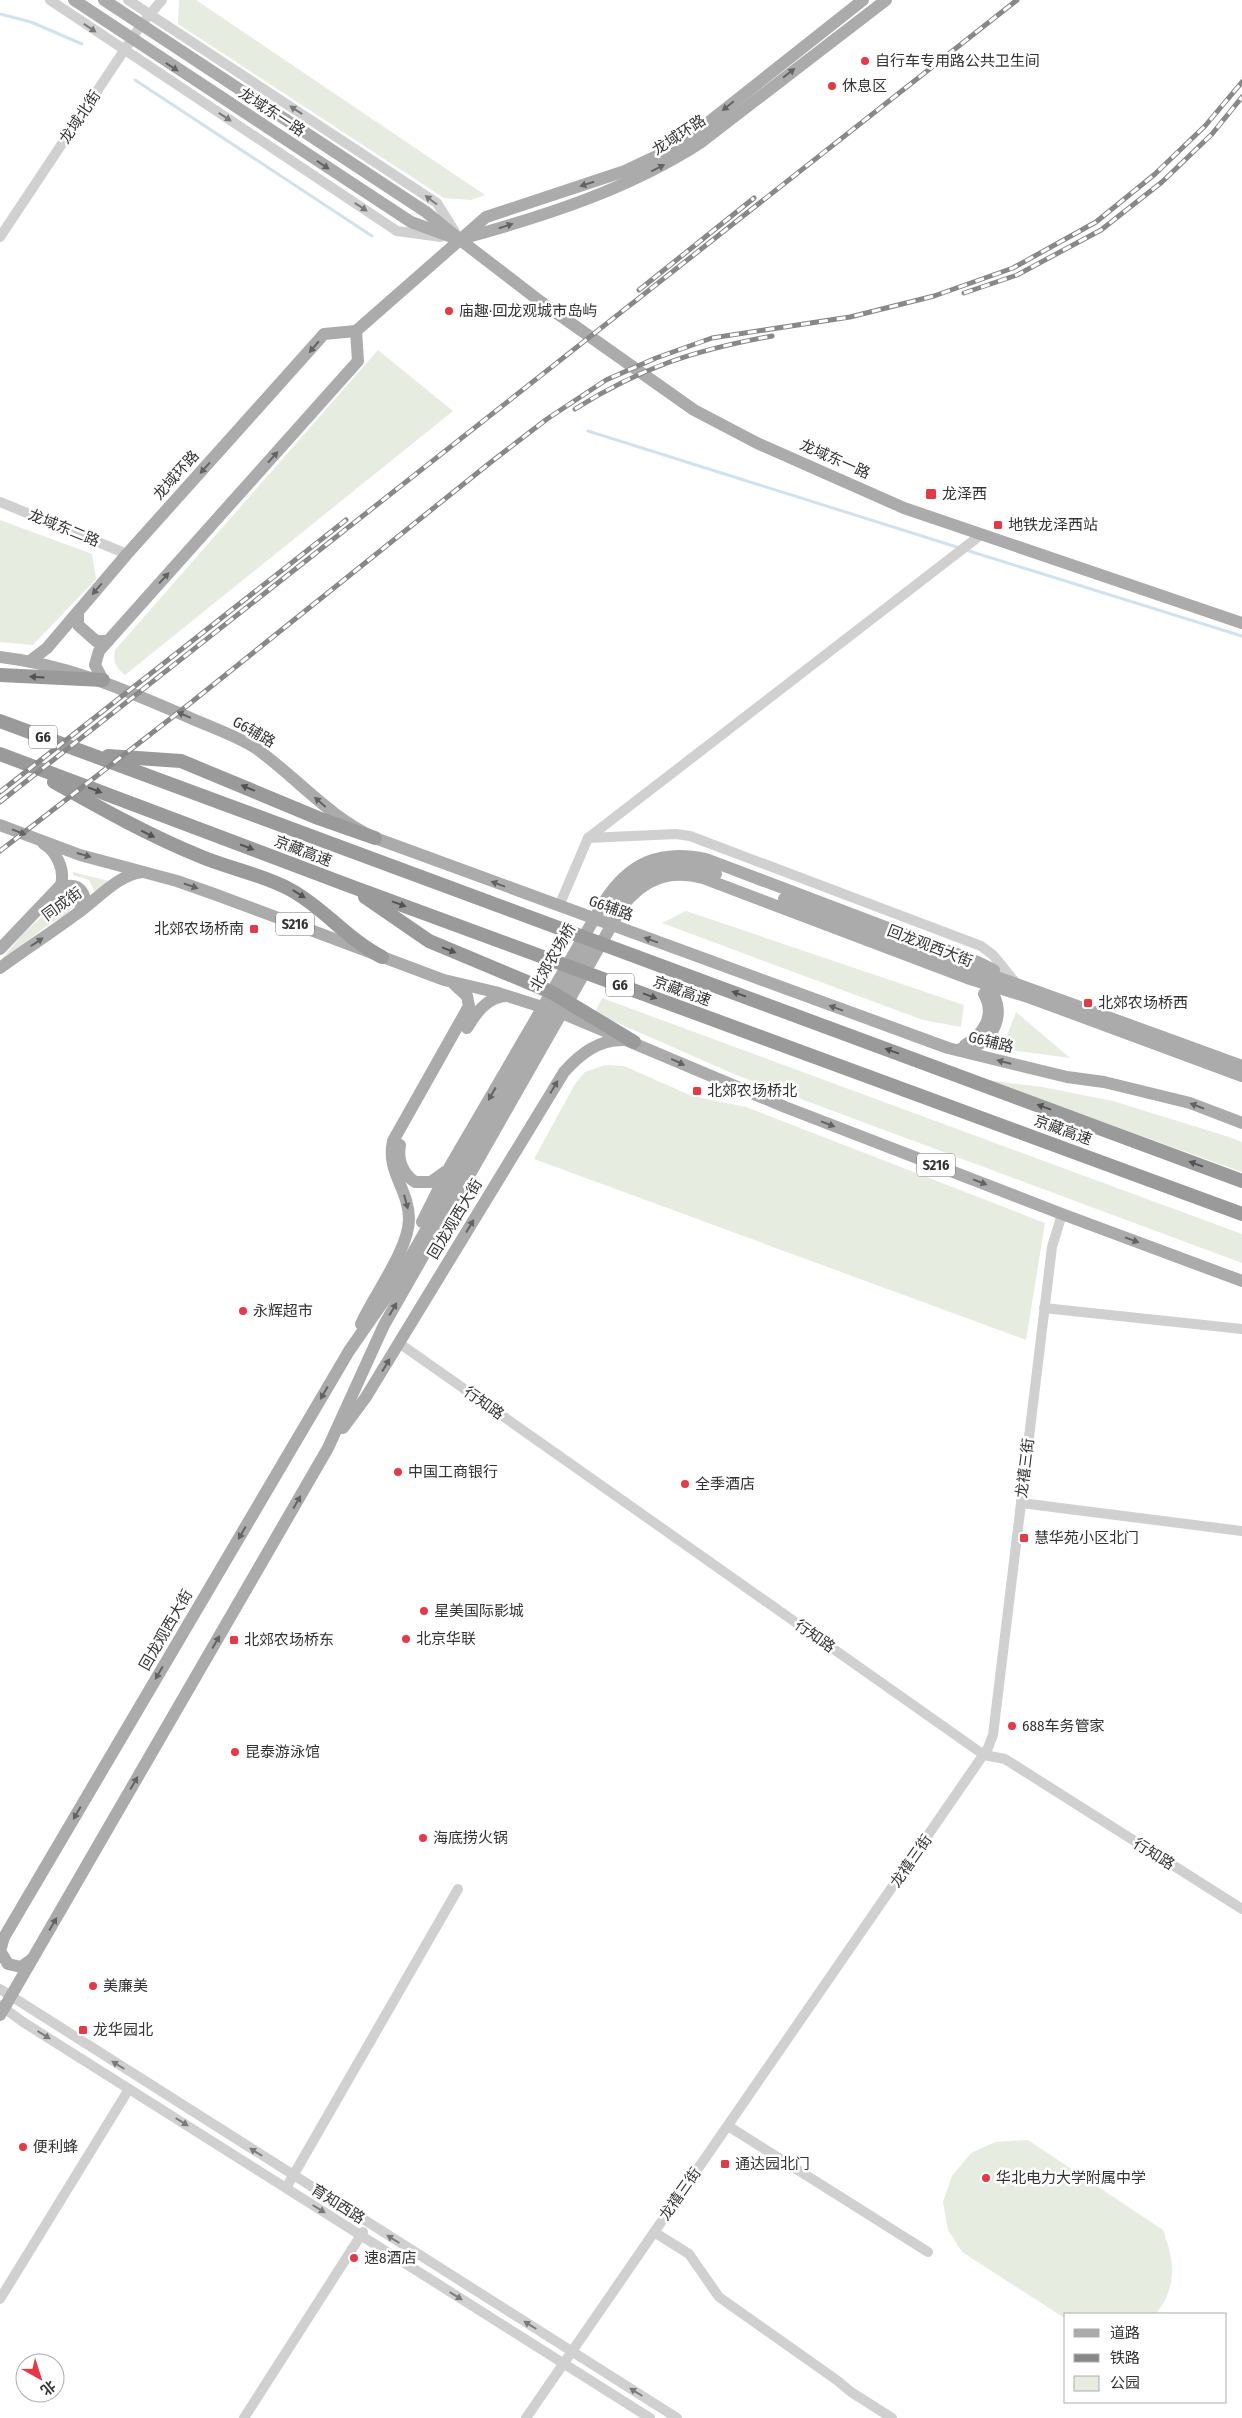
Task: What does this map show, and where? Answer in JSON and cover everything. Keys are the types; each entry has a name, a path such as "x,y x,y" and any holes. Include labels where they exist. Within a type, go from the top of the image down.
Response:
{"highway":[{"path":"0,675 103,680"},
{"name":"京藏高速","path":"0,722 86,752 1242,1181"},
{"path":"86,752 181,761 318,818 375,838"},
{"name":"京藏高速","path":"0,754 350,886 1242,1214"},
{"path":"14,759 149,835 204,858 288,888 313,904 360,943 382,956"},
{"path":"350,886 429,941 551,992 634,1042"}],"main road":[{"name":"龙域东一路","path":"74,0 128,45 411,222 459,240"},
{"name":"龙域东一路","path":"104,0 426,212 459,240 541,302 694,410 757,443 904,508 1242,623"},
{"name":"龙域环路","path":"30,661 44,651 127,554 324,334 356,331 486,218 625,171 661,154 695,133 867,3 886,0"},
{"path":"103,680 97,673 94,662 99,651 358,361 356,331"},
{"path":"78,612 78,625 89,636 96,641 108,641"},
{"name":"G6辅路","path":"0,657 30,661 103,680 254,747 334,814 375,838 948,1048 1058,1075 1104,1082 1181,1100 1242,1123"},
{"name":"S216","path":"0,825 80,854 214,894 444,980 564,1014 785,1107 1242,1281"},
{"name":"同成街","path":"0,949 57,892 63,877 60,865 47,846 38,840"},
{"name":"回龙观西大街","path":"609,912 626,888 648,871 665,865 691,866 974,970 1015,982 1242,1066"},
{"name":"同成街","path":"0,968 75,916 118,882 131,875 145,872"},
{"name":"回龙观西大街","path":"609,912 654,880 672,874 692,875 967,978 1031,998 1242,1076"},
{"path":"57,892 71,885 77,886 84,893 84,904 75,916"},
{"path":"544,1025 609,912"},
{"name":"北郊农场桥","path":"544,1025 609,912"},
{"path":"948,1048 957,1048 972,1041 988,1022 989,1008 985,995 967,978"},
{"path":"349,1351 368,1307 400,1251 407,1232 409,1215 406,1198 390,1159 393,1141 469,1006 468,998 462,990 444,980"},
{"path":"948,1048 963,1050 974,1048 986,1040 994,1029 998,1011 996,1001 988,988 981,983"},
{"path":"449,1168 431,1182 416,1182 401,1166 399,1154 401,1141 476,1014 486,1004 497,998 513,998"},
{"name":"回龙观西大街","path":"360,1334 396,1272 449,1168 544,1025"},
{"name":"回龙观西大街","path":"3,1939 349,1351 392,1289 544,1025"},
{"name":"回龙观西大街","path":"1,2009 5,1992 35,1954 328,1448 377,1338 544,1025"},
{"name":"回龙观西大街","path":"328,1448 366,1397 564,1072 580,1057 604,1042 617,1040 634,1042"},
{"path":"3,1939 0,1951 3,1958 11,1966 25,1965 35,1954"}],"street":[{"path":"50,0 128,45"},
{"path":"128,0 437,203 459,240"},
{"name":"龙域北街","path":"0,237 141,25 162,0"},
{"name":"龙域东二路","path":"0,502 127,554"},
{"path":"559,906 588,838 982,534"},
{"name":"回龙观西大街","path":"588,838 676,834 690,836 981,946 992,955 1015,982"},
{"name":"龙禧三街","path":"526,2418 984,1756 993,1736 1053,1239 1062,1214"},
{"path":"1044,1308 1242,1329"},
{"name":"行知路","path":"399,1343 984,1756 1005,1760 1242,1909"},
{"path":"1021,1502 1242,1531"},
{"path":"286,2188 458,1889"},
{"name":"育知西路","path":"5,1992 677,2418"},
{"name":"育知西路","path":"1,2009 650,2418"},
{"path":"0,2299 129,2089"},
{"path":"728,2126 928,2252"},
{"path":"244,2418 369,2223"},
{"path":"654,2232 689,2254 719,2297 851,2392 892,2418"}],"green space":[{"path":"179,0 196,0 485,195 471,200 444,198 178,24"},
{"path":"378,350 453,411 125,675 116,664 114,658 115,650"},
{"path":"0,520 92,554 96,579 33,645 0,642"},
{"path":"73,872 109,881 95,892 89,880 73,875"},
{"path":"67,897 73,902 73,907 66,915 51,923 0,961 24,933 62,898"},
{"path":"686,911 964,1005 961,1027 923,1020 662,923"},
{"path":"602,998 1242,1234 1242,1263 734,1074 595,1013"},
{"path":"1016,1012 1070,1058 1002,1049"},
{"path":"605,1065 624,1066 692,1096 746,1107 1045,1223 1026,1340 534,1159 575,1084 585,1072"},
{"path":"986,1080 1042,1087 1113,1101 1229,1137 1242,1142 1242,1172"},
{"path":"1028,2140 1163,2230 1170,2253 1172,2274 1168,2294 1157,2313 1064,2313 1064,2318 962,2252 948,2230 943,2202 952,2176 971,2153 995,2142"}],"waterway":[{"path":"0,14 31,22 82,44"},
{"path":"135,80 372,236"},
{"path":"588,431 960,548"},
{"path":"966,550 1242,636"}],"railway":[{"path":"0,802 1017,0"},
{"path":"0,851 188,705 491,462 547,419 606,380 656,358 712,338 850,317 934,296 1013,268 1096,222 1155,174 1205,126 1242,82"},
{"path":"964,293 1017,275 1101,230 1162,182 1212,134 1242,97"},
{"path":"639,290 754,198"},
{"path":"575,409 623,382 670,362 718,347 772,336"},
{"path":"0,792 346,520"}],"place":[{"name":"自行车专用路公共卫生间","path":"865,61"},
{"name":"休息区","path":"832,86"},
{"name":"庙趣·回龙观城市岛屿","path":"449,311"},
{"name":"龙泽西","path":"931,494"},
{"name":"地铁龙泽西站","path":"998,525"},
{"name":"北郊农场桥南","path":"254,929"},
{"name":"北郊农场桥西","path":"1088,1003"},
{"name":"北郊农场桥北","path":"697,1091"},
{"name":"永辉超市","path":"243,1311"},
{"name":"中国工商银行","path":"398,1472"},
{"name":"全季酒店","path":"685,1484"},
{"name":"慧华苑小区北门","path":"1024,1538"},
{"name":"星美国际影城","path":"424,1611"},
{"name":"北京华联","path":"406,1639"},
{"name":"北郊农场桥东","path":"234,1640"},
{"name":"688车务管家","path":"1012,1726"},
{"name":"昆泰游泳馆","path":"235,1752"},
{"name":"海底捞火锅","path":"423,1838"},
{"name":"美廉美","path":"93,1986"},
{"name":"龙华园北","path":"83,2030"},
{"name":"便利蜂","path":"23,2147"},
{"name":"通达园北门","path":"725,2164"},
{"name":"华北电力大学附属中学","path":"986,2178"},
{"name":"速8酒店","path":"354,2258"}]}
